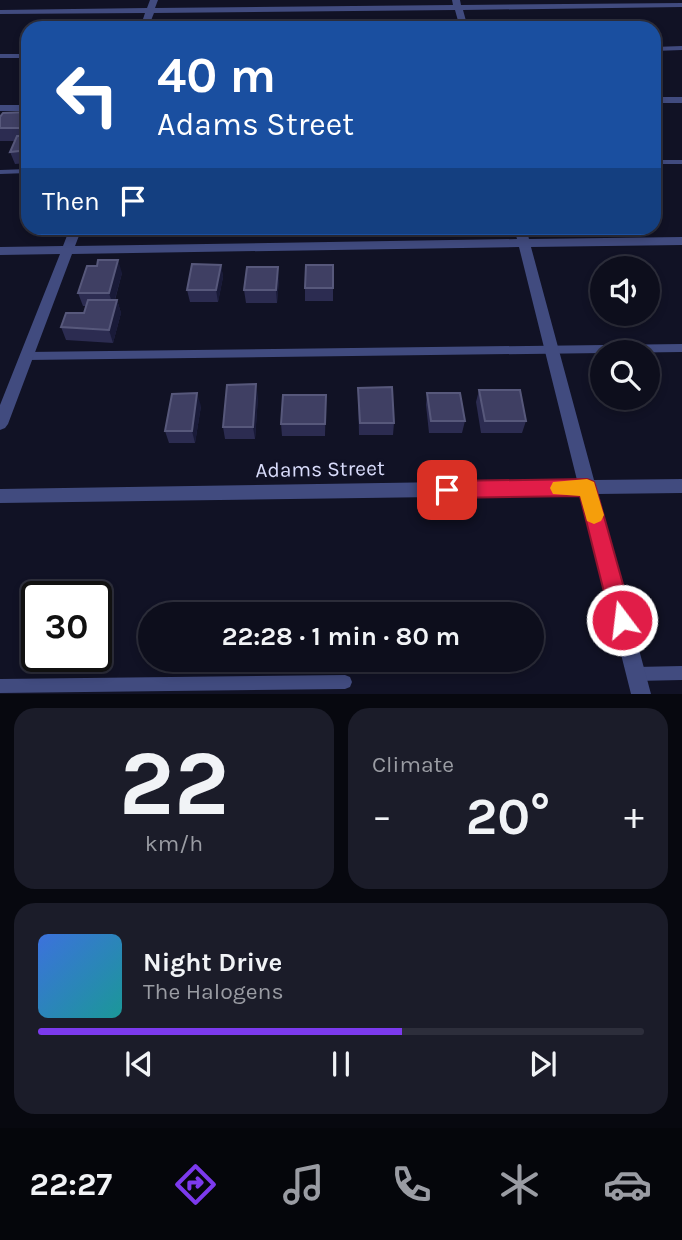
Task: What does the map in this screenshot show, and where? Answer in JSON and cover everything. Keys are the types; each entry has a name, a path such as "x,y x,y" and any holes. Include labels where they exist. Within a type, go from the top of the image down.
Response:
{"street":[{"path":"146,21 154,0"},
{"path":"457,4 462,21"},
{"path":"0,12 457,4 682,5"},
{"path":"661,100 682,100"},
{"path":"0,108 21,108"},
{"path":"0,424 73,235"},
{"path":"522,235 641,694"},
{"path":"0,251 682,241"},
{"name":"Adams Street","path":"0,496 682,486"}],"lane":[{"path":"661,49 682,48"},
{"path":"0,56 21,56"},
{"path":"661,162 682,162"},
{"path":"0,172 21,171"},
{"path":"27,356 682,348"},
{"path":"636,674 682,673"},
{"path":"0,686 345,682"}],"building":[{"path":"21,112 21,128 0,128 0,117 3,113"},
{"path":"17,136 21,136 21,151 10,152"},
{"path":"98,260 118,260 109,293 78,293 87,266 97,266"},
{"path":"192,264 221,265 216,290 187,290"},
{"path":"306,265 333,265 333,288 305,288"},
{"path":"247,267 278,267 276,290 244,290"},
{"path":"88,300 117,300 109,330 61,327 66,313 84,313"},
{"path":"256,384 253,427 223,427 227,385"},
{"path":"392,387 394,423 360,423 358,388"},
{"path":"479,390 520,390 526,421 485,421"},
{"path":"197,393 192,431 165,431 172,394"},
{"path":"427,393 460,393 465,421 431,421"},
{"path":"283,395 326,395 325,424 281,424"}],"slow traffic":[{"path":"560,488 587,488 594,515"}],"route":[{"path":"447,490 587,488 622,620"}]}
